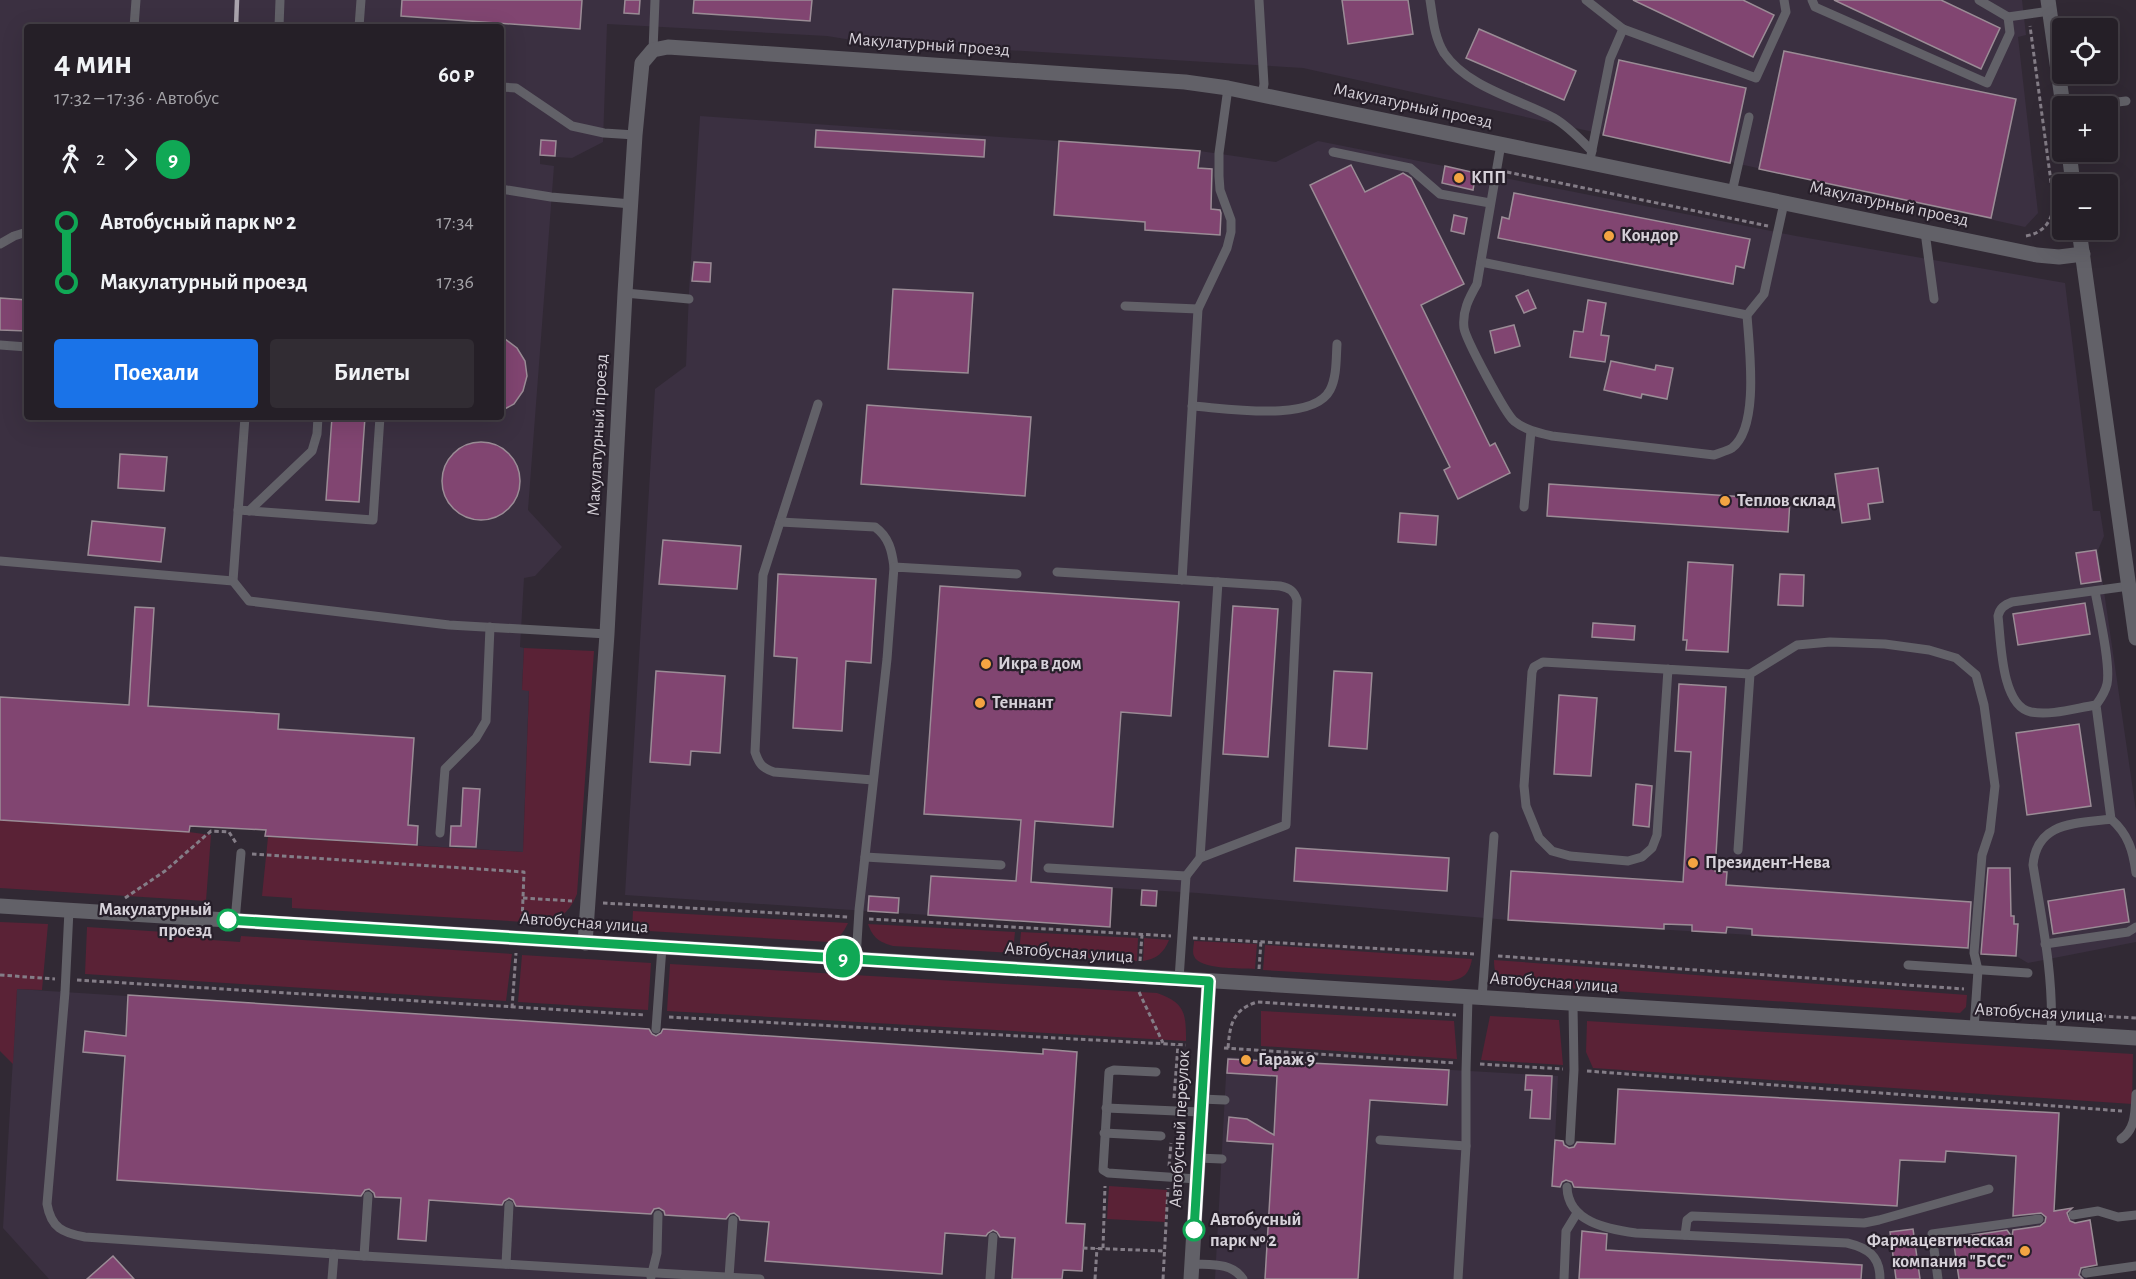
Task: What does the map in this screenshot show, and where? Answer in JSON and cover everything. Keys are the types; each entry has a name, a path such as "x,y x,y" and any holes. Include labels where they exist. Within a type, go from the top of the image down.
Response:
{"street":[{"path":"2049,6 2062,96"},
{"name":"Макулатурный проезд","path":"585,942 608,634 635,135 642,63 653,50 668,47 1174,82 1228,88 1501,144 1591,157 1732,192 2037,255 2059,257 2083,254"},
{"path":"2081,240 2136,638"},
{"name":"Автобусная улица","path":"0,906 2136,1038"},
{"name":"Автобусный переулок","path":"1192,1272 1209,981"}],"lane":[{"path":"134,24 136,0"},
{"path":"279,24 280,0"},
{"path":"359,24 361,0"},
{"path":"653,50 655,0"},
{"path":"1259,0 1264,84 1262,95"},
{"path":"1430,0 1436,35 1445,54 1460,69 1477,81 1555,119 1573,132 1591,157"},
{"path":"1586,0 1623,29 1756,78 1786,12 1784,0"},
{"path":"1812,0 1815,7 1987,83 2010,33 2008,17"},
{"path":"1979,0 2008,17 2049,6"},
{"path":"1591,157 1611,59 1623,29"},
{"path":"504,87 516,88 572,126 604,133 635,135"},
{"path":"1182,580 1198,309 1227,248 1230,232 1231,220 1220,190 1219,176 1219,153 1228,88"},
{"path":"2118,102 2126,101"},
{"path":"1732,192 1749,117"},
{"path":"1501,144 1477,284 1466,305 1464,327 1469,346 1513,420 1531,431 1552,436 1714,455 1732,448 1742,434 1751,393 1747,315 1764,294 1784,203"},
{"path":"1333,152 1410,168 1440,194 1490,203"},
{"path":"504,189 551,197 631,204"},
{"path":"1925,232 1934,299"},
{"path":"0,243 24,233"},
{"path":"1480,262 1747,315"},
{"path":"625,293 689,299"},
{"path":"1125,306 1198,309"},
{"path":"1192,406 1280,411 1314,405 1330,390 1337,344"},
{"path":"0,345 24,346"},
{"path":"818,404 763,574 755,752 758,763 764,769 774,772 873,780"},
{"path":"245,420 233,581 249,601 449,625 608,634"},
{"path":"249,511 312,451 318,420"},
{"path":"238,510 373,520 380,420"},
{"path":"1524,507 1531,431"},
{"path":"780,522 875,527 884,533 894,567 887,659 858,918 856,959"},
{"path":"0,561 233,581"},
{"path":"894,567 1017,574"},
{"path":"1057,572 1280,586 1288,588 1298,600 1286,825 1200,858 1186,876 1179,979"},
{"path":"1200,858 1218,582"},
{"path":"2096,705 2042,713 2029,712 2017,704 2010,692 2006,677 1998,616 2005,604 2012,602 2129,586"},
{"path":"2095,591 2107,669 2104,694 2096,705 2111,819 2122,828 2129,840 2136,873"},
{"path":"440,833 445,769 476,738 486,721 490,627"},
{"path":"1668,669 1657,835 1652,848 1642,857 1628,861 1570,856 1552,851 1539,838 1526,806 1525,796 1534,667 1543,662 1668,669 1750,674 1797,645 1830,642 1885,644 1929,650 1956,658 1976,675 1984,705 1995,786 1990,831 1982,863 1974,953 1978,970 1974,1029"},
{"path":"1738,850 1750,674"},
{"path":"2051,1033 2052,1014 2045,944 2033,865 2034,853 2040,841 2049,832 2062,826 2111,819"},
{"path":"1458,1279 1466,1146 1468,1016 1475,998 1485,955 1494,836"},
{"path":"235,921 241,853"},
{"path":"865,857 1001,865"},
{"path":"1048,868 1186,876"},
{"path":"69,910 66,979 47,1204 54,1224 63,1231 86,1237 506,1264 651,1276 760,1279"},
{"path":"2045,944 2128,932 2136,927"},
{"path":"656,1029 662,947"},
{"path":"1908,964 2028,972"},
{"path":"1570,1141 1574,1070 1573,1004"},
{"path":"1156,1072 1111,1070 1108,1075 1102,1167 1105,1172 1197,1179"},
{"path":"2121,1138 2132,1128 2136,1094"},
{"path":"1106,1108 1173,1111 1225,1100"},
{"path":"1104,1133 1161,1136"},
{"path":"1380,1140 1466,1146"},
{"path":"1198,1158 1222,1159"},
{"path":"1567,1187 1567,1197 1577,1213 1598,1224 1620,1231 1847,1243 1869,1251 1877,1260 1880,1279"},
{"path":"1685,1235 1687,1220 1692,1216 1864,1223 1989,1189"},
{"path":"364,1256 368,1196"},
{"path":"506,1264 509,1205"},
{"path":"2073,1215 2098,1211 2118,1217 2136,1215"},
{"path":"1564,1279 1566,1231 1577,1213"},
{"path":"651,1276 657,1253 658,1215"},
{"path":"1938,1279 1932,1234 2039,1219"},
{"path":"729,1277 732,1220"},
{"path":"990,1279 993,1237"},
{"path":"332,1279 334,1254"},
{"path":"2086,1273 2136,1266"},
{"path":"1192,1272 1228,1267 1238,1273 1242,1279"}],"path":[{"path":"1496,168 1514,175 1779,228"},
{"path":"103,913 165,871 211,831 229,832 241,853 524,872 512,1008"},
{"path":"523,898 1485,955 1977,990"},
{"path":"1140,961 1142,934"},
{"path":"1259,969 1261,941"},
{"path":"0,975 512,1008 1186,1045"},
{"path":"1138,991 1163,1044"},
{"path":"1468,1016 1257,1002 1238,1012 1230,1025 1226,1048 1574,1070 2135,1112"},
{"path":"1163,1279 1178,1045"},
{"path":"1103,1248 1105,1172"},
{"path":"1083,1248 1164,1251"},
{"path":"1095,1279 1097,1248"}],"shaded area":[{"path":"0,0 2022,0 2026,35 2018,37 2038,213 2025,227 1303,68 858,41 827,36 607,24 603,142 572,158 540,156 540,164 554,166 528,510 562,547 535,576 524,578 520,647 524,648 522,690 529,690 523,852 265,836 265,830 190,826 189,832 0,818"},
{"path":"700,116 1200,151 1276,162 1318,141 1796,236 2065,283 2093,511 2100,511 2104,536 2098,550 2136,811 2136,942 2028,963 2016,956 1974,953 1965,948 1508,920 1198,893 1113,888 1110,927 625,895 655,389 686,366"},
{"path":"524,648 594,651 577,894 564,914 542,923 292,908 292,898 262,896 268,837 523,852 529,691 522,690"},
{"path":"0,820 211,835 206,901 0,888"},
{"path":"633,911 848,923 841,935 829,942 632,930"},
{"path":"0,922 48,924 42,990 17,989 13,1064 0,1051"},
{"path":"868,924 1015,932 1013,953 893,946 877,939"},
{"path":"87,927 212,935 212,940 240,942 241,936 512,954 506,1001 85,974"},
{"path":"1021,932 1138,938 1137,961 1019,954"},
{"path":"1144,938 1169,940 1159,955 1143,961"},
{"path":"1194,941 1257,944 1255,969 1204,964 1194,956"},
{"path":"1265,945 1472,959 1465,975 1449,981 1263,970"},
{"path":"522,955 651,963 648,1010 518,1002"},
{"path":"1494,960 1967,995 1966,1007 1960,1013 1506,984 1496,974"},
{"path":"670,964 1157,993 1173,1001 1182,1010 1186,1041 667,1011"},
{"path":"17,989 1043,1054 1043,1049 1077,1052 1066,1223 1085,1224 1063,1270 1062,1279 49,1279 3,1228"},
{"path":"1261,1011 1454,1021 1457,1059 1261,1046"},
{"path":"1490,1016 1559,1020 1563,1065 1481,1060"},
{"path":"1587,1021 2133,1054 2132,1104 1593,1068 1586,1052"},
{"path":"1227,1057 1558,1076 1555,1140 1615,1144 1618,1089 2059,1113 2054,1210 2072,1208 2075,1223 2090,1220 2097,1265 2086,1267 2087,1279 1215,1279"},
{"path":"1109,1186 1167,1190 1165,1222 1107,1219"}],"building":[{"path":"402,0 582,0 580,29 401,16"},
{"path":"625,0 640,0 639,14 624,13"},
{"path":"694,0 812,0 810,21 693,13"},
{"path":"1342,0 1408,0 1413,34 1348,44"},
{"path":"1633,0 1743,0 1774,15 1753,57"},
{"path":"1834,0 1941,0 2000,28 1981,69"},
{"path":"1479,29 1576,71 1564,100 1466,58"},
{"path":"1784,51 2016,99 1991,218 1759,169"},
{"path":"1619,60 1746,88 1730,163 1603,135"},
{"path":"816,130 985,140 984,157 815,147"},
{"path":"541,140 556,141 555,156 540,155"},
{"path":"1059,141 1200,151 1198,168 1212,169 1211,209 1220,210 1220,235 1145,230 1145,222 1054,215"},
{"path":"1351,165 1365,192 1403,173 1411,178 1464,284 1421,305 1490,446 1495,443 1510,473 1458,499 1444,470 1450,467 1310,185"},
{"name":"КПП","path":"1445,166 1476,173 1473,190 1442,183"},
{"path":"1514,193 1750,239 1744,268 1736,266 1733,284 1498,238 1502,217 1509,219"},
{"path":"1454,215 1467,218 1464,234 1451,231"},
{"path":"694,262 711,263 710,282 692,281"},
{"path":"893,289 973,293 968,373 888,369"},
{"path":"1528,290 1536,308 1524,313 1516,296"},
{"path":"0,298 24,300 24,331 0,330"},
{"path":"1588,300 1606,303 1601,335 1609,336 1605,362 1570,357 1574,331 1583,332"},
{"path":"1514,325 1520,346 1495,353 1490,331"},
{"path":"504,338 517,348 525,361 527,376 523,391 514,404 504,409"},
{"path":"1611,361 1655,370 1656,365 1673,368 1667,399 1642,394 1641,398 1604,390"},
{"path":"867,405 1031,417 1025,496 861,484"},
{"path":"332,420 365,420 359,502 326,500"},
{"path":"481,442 496,445 509,453 517,466 520,481 517,496 509,509 496,517 481,520 466,517 453,509 445,496 442,481 445,466 453,453 466,445"},
{"path":"120,454 167,457 164,491 118,488"},
{"path":"1878,468 1883,502 1868,504 1870,519 1842,523 1835,474"},
{"path":"1549,484 1790,500 1788,532 1547,516"},
{"path":"1400,513 1438,516 1436,545 1398,542"},
{"path":"92,521 165,528 161,562 88,555"},
{"path":"663,540 741,546 737,589 659,584"},
{"path":"2096,550 2101,581 2081,584 2076,553"},
{"path":"1688,562 1733,565 1728,652 1686,650 1687,640 1683,640"},
{"path":"778,574 876,579 871,663 846,661 842,731 793,728 797,658 774,656"},
{"path":"1780,574 1804,575 1803,606 1778,605"},
{"path":"940,586 1179,602 1171,716 1121,712 1113,827 1035,821 1031,882 1112,888 1110,927 928,915 931,876 1016,881 1021,820 924,814"},
{"path":"2085,603 2090,634 2018,645 2013,614"},
{"path":"1233,606 1278,609 1268,757 1223,754"},
{"path":"135,607 154,608 148,706 279,714 278,729 414,738 408,825 418,826 417,845 265,836 266,830 190,826 189,832 0,820 0,697 129,705"},
{"path":"1593,623 1635,626 1634,640 1592,637"},
{"path":"656,671 725,676 720,753 691,751 690,765 650,762"},
{"path":"1334,671 1372,673 1367,749 1329,746"},
{"path":"1679,684 1726,687 1715,871 1727,872 1726,885 1971,902 1968,948 1752,935 1752,929 1727,927 1726,933 1692,931 1692,925 1664,924 1664,929 1508,920 1511,871 1683,882 1691,752 1675,751"},
{"path":"1559,695 1597,698 1591,776 1554,774"},
{"path":"2079,724 2091,806 2027,815 2016,733"},
{"path":"1636,784 1652,786 1649,827 1633,825"},
{"path":"463,788 480,789 476,847 450,846 451,826 461,826"},
{"path":"1296,848 1449,858 1447,891 1294,881"},
{"path":"1988,868 2010,868 2011,916 2014,916 2014,924 2018,924 2016,956 1981,954"},
{"path":"2124,889 2129,922 2053,934 2048,901"},
{"path":"1142,890 1157,891 1156,906 1141,905"},
{"path":"869,896 899,898 898,913 868,911"},
{"path":"128,995 649,1029 656,1036 663,1029 1043,1054 1043,1049 1077,1052 1066,1223 1085,1224 1082,1271 1063,1270 1062,1279 1012,1279 1015,1238 1000,1237 993,1230 986,1236 945,1233 942,1274 765,1261 769,1222 740,1220 734,1213 726,1219 665,1215 664,1211 659,1208 654,1209 651,1214 516,1206 509,1198 502,1205 429,1200 426,1241 398,1239 401,1198 375,1197 369,1189 365,1190 361,1196 117,1180 125,1056 83,1052 85,1031 126,1036"},
{"path":"1228,1059 1449,1070 1447,1105 1370,1100 1358,1279 1265,1279 1273,1144 1227,1141 1229,1117 1247,1119 1274,1135 1277,1076 1227,1073"},
{"path":"1526,1075 1552,1076 1550,1119 1530,1118 1532,1090 1525,1090"},
{"path":"1618,1089 2059,1113 2054,1211 2072,1208 2067,1213 2070,1221 2075,1223 2090,1220 2097,1265 2081,1268 2079,1275 2083,1279 1959,1279 1953,1238 2007,1230 2012,1237 2013,1230 2040,1226 2045,1222 2046,1217 2041,1213 2013,1216 2016,1156 1946,1151 1945,1162 1900,1160 1897,1206 1574,1187 1572,1182 1566,1180 1560,1187 1552,1186 1555,1140 1563,1141 1564,1145 1569,1148 1574,1147 1577,1142 1615,1144"},
{"path":"1913,1229 1920,1279 1896,1279 1890,1232"},
{"path":"1582,1231 1607,1234 1606,1250 1862,1265 1861,1279 1579,1279"},
{"path":"113,1256 134,1279 87,1279"}],"railway":[{"path":"236,24 237,0"}],"bus line":[{"name":"9","path":"228,920 1209,981 1194,1230"}],"place":[{"name":"КПП","path":"1459,178"},
{"name":"Кондор","path":"1609,236"},
{"name":"Теплов склад","path":"1725,501"},
{"name":"Икра в дом","path":"986,664"},
{"name":"Теннант","path":"980,703"},
{"name":"Президент-Нева","path":"1693,863"},
{"name":"Макулатурный проезд","path":"228,920"},
{"name":"Гараж 9","path":"1246,1060"},
{"name":"Автобусный парк № 2","path":"1194,1230"},
{"name":"Фармацевтическая компания \"БСС\"","path":"2025,1251"}]}
